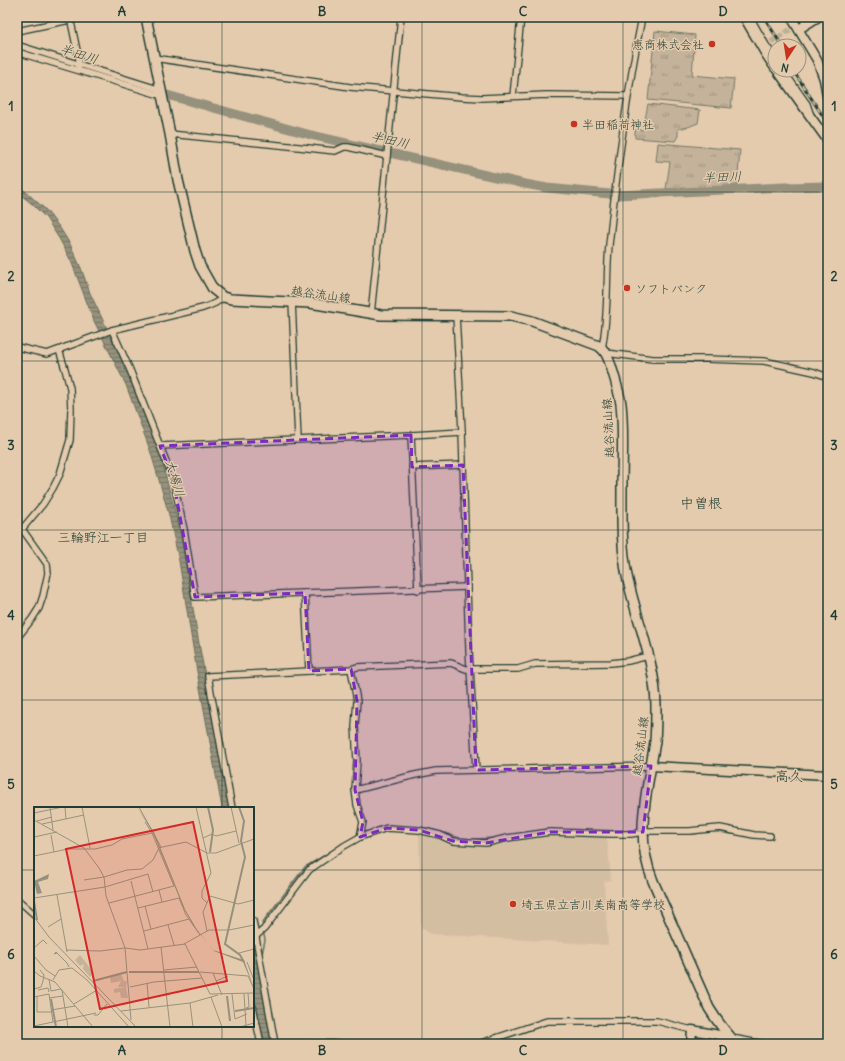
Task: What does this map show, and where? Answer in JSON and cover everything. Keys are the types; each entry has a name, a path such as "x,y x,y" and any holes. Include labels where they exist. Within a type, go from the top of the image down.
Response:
{"main road":[{"path":"146,17 178,180 197,258 209,283 216,292 223,296"},
{"name":"越谷流山線","path":"223,296 232,300 320,304 371,314 503,315 518,317 599,346 604,350 615,378 621,406 623,536 626,567 630,589 652,672 656,703 655,740 644,802 644,849 648,866 656,886 709,1008 716,1020 733,1041"}],"street":[{"path":"371,314 401,17"},
{"path":"513,96 521,17"},
{"path":"642,17 628,96 614,201 609,250 604,350 653,359 706,359 764,362 814,372 828,377"},
{"path":"744,17 767,56"},
{"path":"750,17 767,42"},
{"path":"810,17 798,19 799,29 813,51 821,69 828,101"},
{"path":"799,29 818,17"},
{"path":"17,31 70,18 79,60 78,68"},
{"path":"17,45 78,68"},
{"path":"17,52 78,68 162,93"},
{"path":"154,58 350,87 462,97 482,98 554,95 628,96"},
{"path":"783,78 828,141"},
{"path":"789,78 807,104 812,119"},
{"path":"170,134 299,146 335,151 342,148 348,148 387,154"},
{"path":"17,347 47,354 111,330 203,308 220,301 223,296"},
{"path":"292,302 298,440"},
{"path":"456,315 476,770"},
{"path":"111,330 130,370 173,479 184,529 195,598 467,587"},
{"path":"17,535 44,504 53,488 60,474 70,440 70,388 59,350"},
{"path":"160,446 462,432"},
{"path":"411,435 418,590"},
{"path":"412,467 463,465"},
{"path":"17,638 39,608 48,573 47,564 22,529"},
{"path":"305,593 309,672"},
{"path":"232,807 208,676 309,672 351,669 357,667 451,663 471,670 518,669 535,664 612,663 648,656"},
{"path":"351,669 357,701 355,726 357,761 355,790 357,805 363,822 361,836"},
{"path":"355,790 436,771 651,766 828,775"},
{"path":"256,936 264,929 309,870 361,836 387,828 419,830 440,835 453,841 486,843 500,841 507,838 550,832 631,834 720,828 754,835 770,836"},
{"path":"17,899 34,914"},
{"path":"254,926 256,936 255,943 275,1043 353,1044"},
{"path":"254,1012 261,1044"},
{"path":"478,1044 547,1021 658,1022 733,1041 764,1044"},
{"path":"692,1030 692,1044"}],"highlighted area":[{"path":"411,435 412,467 463,465 476,770 651,766 643,832 550,832 486,843 453,841 419,830 387,828 360,837 363,822 355,790 357,701 351,669 309,671 305,593 195,597 173,479 160,446"}],"shaded area":[{"path":"17,186 25,191 46,210 70,244 90,293 144,406 160,454 180,531 198,638 230,807 222,807 196,666 179,561 169,515 150,450 126,385 94,321 71,261 46,218 17,192"},
{"name":"埼玉県立吉川美南高等学校","path":"419,834 436,837 451,845 487,846 508,841 549,835 607,837 611,880 604,882 608,945 430,934 421,927"},
{"path":"254,938 271,1044 265,1044 256,1007 254,988"}],"green space":[{"path":"655,31 695,35 692,75 734,79 731,108 648,100"},
{"path":"648,104 700,110 698,123 678,129 678,136 675,141 635,138 635,130 643,130"},
{"path":"658,143 740,150 737,187 666,189 670,162 656,161"}],"waterway":[{"name":"半田川","path":"17,48 98,74"},
{"name":"半田川","path":"167,95 311,135 525,184 547,188 610,194"},
{"name":"半田川","path":"618,195 828,186"},
{"path":"40,597 41,591"},
{"path":"377,829 387,825 412,827"},
{"path":"420,828 426,828 459,838 496,838"},
{"path":"518,834 549,829 558,830"},
{"path":"609,831 620,831"},
{"path":"649,834 694,834 712,831 739,835"},
{"path":"744,836 752,837"},
{"path":"263,925 262,923 305,867 337,848"},
{"path":"262,954 265,940 264,935"}],"tunnel":[{"path":"777,38 804,21"}],"railway":[{"path":"764,17 777,38"},
{"path":"798,78 828,124"}],"place":[{"name":"恵商株式会社","path":"712,44"},
{"name":"半田稲荷神社","path":"574,124"},
{"name":"ソフトバンク","path":"627,288"},
{"name":"埼玉県立吉川美南高等学校","path":"513,904"}],"district":[{"name":"中曽根","path":"701,503"},
{"name":"三輪野江一丁目","path":"103,537"},
{"name":"高久","path":"789,776"}],"water label":[{"name":"大場川","path":"175,478"}]}
